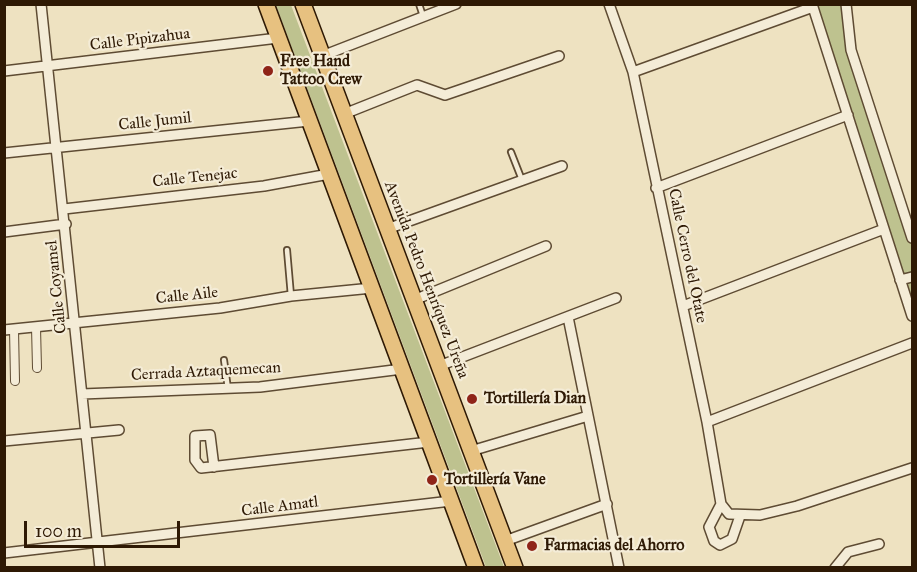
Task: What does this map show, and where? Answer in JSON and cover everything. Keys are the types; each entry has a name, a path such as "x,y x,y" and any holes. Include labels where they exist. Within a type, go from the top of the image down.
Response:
{"main road":[{"path":"266,4 476,567"},
{"name":"Avenida Pedro Henríquez Ureña","path":"303,4 515,567"}],"street":[{"name":"Calle Coyamel","path":"41,4 66,224 100,567"},
{"path":"322,56 456,4"},
{"name":"Calle Cerro del Otate","path":"609,4 633,72 707,422 721,504 729,514 740,516"},
{"path":"846,4 851,50 912,232"},
{"path":"633,72 812,6 912,316"},
{"name":"Calle Pipizahua","path":"4,71 278,38"},
{"path":"344,114 417,85 445,96 559,56"},
{"path":"656,188 848,115"},
{"name":"Calle Jumil","path":"4,153 309,121"},
{"path":"387,230 562,166"},
{"name":"Calle Tenejac","path":"64,209 264,186 329,174"},
{"path":"4,232 66,224"},
{"path":"682,306 884,229"},
{"path":"414,300 546,246"},
{"path":"900,280 912,277"},
{"name":"Calle Aile","path":"9,330 220,308 291,296 372,288"},
{"path":"439,366 616,298"},
{"path":"568,317 619,567"},
{"path":"36,327 38,368"},
{"path":"9,330 15,381"},
{"path":"707,422 912,344"},
{"name":"Cerrada Aztaquemecan","path":"82,394 208,387 228,389 402,369"},
{"path":"471,451 588,416"},
{"path":"4,441 119,430"},
{"path":"214,467 210,435 195,436 196,465 201,468 214,467 429,442"},
{"path":"721,504 709,527 714,541 720,545 732,539 740,516 760,515 797,506 912,468"},
{"name":"Calle Amatl","path":"4,553 97,544 451,501"},
{"path":"505,541 607,504"},
{"path":"835,567 848,552 879,544"}],"lane":[{"path":"419,4 424,17"},
{"path":"511,152 522,180"},
{"path":"287,250 291,296"},
{"path":"224,360 228,389"}],"green space":[{"path":"276,5 291,5 504,567 486,567"},
{"path":"815,5 844,5 849,52 858,85 912,236 912,306"}],"place":[{"name":"Free Hand Tattoo Crew","path":"268,71"},
{"name":"Tortillería Dian","path":"472,399"},
{"name":"Tortillería Vane","path":"432,480"},
{"name":"Farmacias del Ahorro","path":"532,546"}]}
